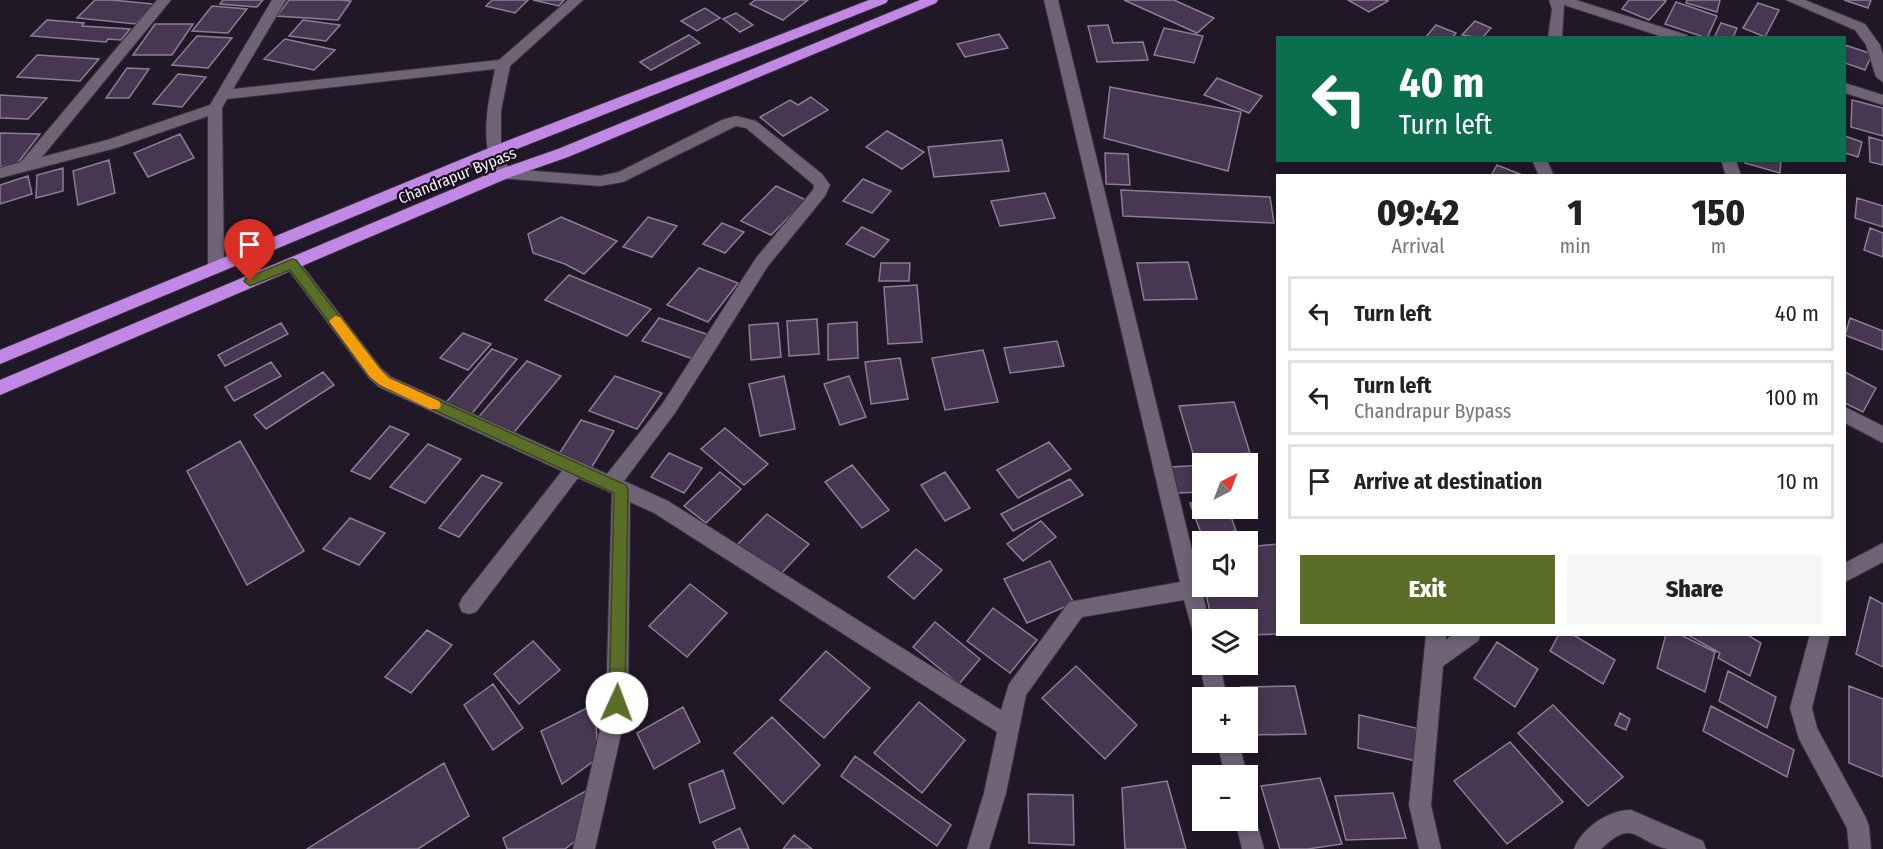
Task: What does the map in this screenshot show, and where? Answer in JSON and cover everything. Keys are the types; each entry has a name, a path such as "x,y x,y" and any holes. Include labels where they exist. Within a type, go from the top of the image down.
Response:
{"highway":[{"name":"Chandrapur Bypass","path":"0,357 494,152 881,0"},
{"name":"Chandrapur Bypass","path":"0,388 503,174 563,153 931,0"}],"street":[{"path":"26,166 164,0"},
{"path":"216,267 219,101 279,0"},
{"path":"0,173 124,140 219,101 502,64 576,0"},
{"path":"978,849 995,794 1016,691 1076,609 1192,589 1052,0"},
{"path":"1555,36 1559,9 1556,0"},
{"path":"1562,0 1676,36"},
{"path":"1793,0 1860,27 1873,45 1883,77"},
{"path":"502,64 494,111 494,152 503,174 600,181 623,177 727,123 746,121 817,178 822,185 820,192 754,273 616,487 617,703 584,849"},
{"path":"1846,88 1883,100"},
{"path":"292,264 375,373 385,382 667,511 1009,727"},
{"path":"1846,414 1881,430"},
{"path":"469,605 575,468"},
{"path":"1846,572 1883,552"},
{"path":"1430,849 1420,805 1436,636"},
{"path":"1434,660 1468,636"},
{"path":"1819,636 1803,701 1803,720 1858,826 1860,849"},
{"path":"1585,849 1607,828 1623,820 1631,821 1695,849"},
{"path":"1249,831 1253,849"}],"building":[{"path":"95,0 154,4 136,24 77,18"},
{"path":"223,0 263,0 257,7 220,4"},
{"path":"289,0 351,1 338,20 277,16"},
{"path":"492,0 528,0 515,13 486,6"},
{"path":"533,0 564,0 559,6"},
{"path":"755,0 808,0 783,20 750,4"},
{"path":"1124,0 1174,0 1214,18 1197,33"},
{"path":"1348,0 1386,0 1388,1 1369,12"},
{"path":"1629,0 1666,1 1649,20 1622,9"},
{"path":"1687,0 1720,0 1717,12 1686,3"},
{"path":"1844,0 1871,0 1868,8"},
{"path":"1676,2 1717,16 1708,36 1701,36 1665,24"},
{"path":"1758,3 1779,10 1766,36 1743,28"},
{"path":"212,6 247,9 228,33 192,31"},
{"path":"705,8 720,18 697,31 681,21"},
{"path":"736,13 753,25 740,32 723,19"},
{"path":"47,20 84,23 82,26 130,29 121,40 108,39 106,42 31,36"},
{"path":"303,20 340,25 326,41 289,36"},
{"path":"1475,21 1491,28 1484,36 1462,35"},
{"path":"1721,23 1737,28 1734,36 1715,36"},
{"path":"155,24 193,24 172,55 133,55"},
{"path":"1108,25 1113,43 1143,42 1148,60 1097,62 1088,26"},
{"path":"1436,25 1456,33 1454,36 1427,36"},
{"path":"1164,28 1203,36 1194,63 1154,55"},
{"path":"999,34 1008,48 965,57 957,44"},
{"path":"689,35 700,43 651,70 640,62"},
{"path":"197,36 232,38 208,68 172,65"},
{"path":"285,39 335,50 314,70 264,59"},
{"path":"1846,45 1872,54 1865,70 1846,63"},
{"path":"37,55 99,59 80,81 17,77"},
{"path":"127,68 149,69 129,98 106,98"},
{"path":"178,74 206,77 182,107 153,104"},
{"path":"1217,78 1262,96 1249,113 1204,95"},
{"path":"1110,87 1241,112 1228,171 1104,138"},
{"path":"0,95 47,98 28,119 0,118"},
{"path":"811,97 828,110 783,136 760,117 790,100 798,105"},
{"path":"1852,100 1883,108 1883,136 1851,127"},
{"path":"887,131 924,152 902,169 866,147"},
{"path":"0,133 40,134 17,164 0,167"},
{"path":"180,134 194,158 148,177 134,153"},
{"path":"1846,136 1862,142 1858,157 1846,153"},
{"path":"1869,137 1883,141 1883,165 1870,162"},
{"path":"1002,140 1009,171 934,177 928,147"},
{"path":"1105,153 1128,154 1130,185 1106,184"},
{"path":"109,160 115,193 78,205 73,171"},
{"path":"1781,162 1780,173 1745,163"},
{"path":"1497,165 1520,174 1492,174"},
{"path":"63,168 63,191 36,198 37,175"},
{"path":"28,176 32,194 0,204 0,185"},
{"path":"863,179 891,191 872,213 843,201"},
{"path":"776,186 806,200 771,235 741,221"},
{"path":"1121,190 1270,197 1274,223 1123,216"},
{"path":"1045,193 1055,218 1000,226 991,201"},
{"path":"1857,198 1883,206 1883,227 1855,218"},
{"path":"561,217 617,241 584,274 565,264 533,253 528,234"},
{"path":"648,217 677,226 652,257 623,247"},
{"path":"722,223 744,232 725,253 703,244"},
{"path":"862,227 889,240 874,257 846,244"},
{"path":"1870,228 1883,233 1883,257 1864,250"},
{"path":"1188,262 1197,299 1144,300 1137,263"},
{"path":"881,263 910,263 909,281 879,281"},
{"path":"699,268 738,283 708,322 667,305"},
{"path":"569,275 651,309 627,336 545,300"},
{"path":"917,285 922,342 888,344 884,287"},
{"path":"659,318 712,336 696,360 642,341"},
{"path":"1850,318 1883,331 1883,350 1846,335"},
{"path":"817,319 819,354 789,356 787,321"},
{"path":"857,322 858,358 828,360 828,324"},
{"path":"281,323 288,334 225,366 218,355"},
{"path":"778,323 781,357 751,360 749,325"},
{"path":"463,333 491,344 468,370 440,358"},
{"path":"1057,341 1064,366 1010,373 1004,348"},
{"path":"492,349 517,359 469,417 443,406"},
{"path":"983,350 998,402 945,410 932,358"},
{"path":"900,358 908,399 871,404 865,362"},
{"path":"527,361 561,376 510,437 475,421"},
{"path":"271,362 281,376 234,401 225,387"},
{"path":"323,372 334,385 266,429 254,415"},
{"path":"1846,373 1876,388 1863,412 1846,404"},
{"path":"615,376 662,393 637,429 589,411"},
{"path":"784,376 795,429 760,436 749,384"},
{"path":"849,376 866,417 840,425 824,384"},
{"path":"1234,402 1250,453 1193,453 1179,406"},
{"path":"581,420 614,431 591,468 557,457"},
{"path":"390,426 409,434 370,479 351,471"},
{"path":"725,428 768,464 744,485 701,449"},
{"path":"240,441 304,551 247,585 187,471"},
{"path":"1049,442 1071,469 1018,498 997,470"},
{"path":"428,444 461,459 425,503 390,487"},
{"path":"669,453 702,468 684,493 651,477"},
{"path":"852,465 889,510 862,528 825,482"},
{"path":"1192,466 1192,492 1177,493 1171,467"},
{"path":"720,472 741,489 706,523 684,506"},
{"path":"945,472 970,508 945,521 921,485"},
{"path":"482,475 502,483 459,537 439,528"},
{"path":"1070,479 1083,495 1013,531 1001,514"},
{"path":"767,514 809,544 777,578 736,546"},
{"path":"350,518 385,533 359,565 323,549"},
{"path":"1196,519 1232,519 1236,531 1200,531"},
{"path":"1041,521 1056,537 1023,561 1007,544"},
{"path":"1276,544 1276,634 1258,635 1258,609 1209,609 1207,597 1258,597 1258,546"},
{"path":"916,549 942,570 914,599 888,577"},
{"path":"1050,561 1074,603 1027,623 1004,579"},
{"path":"690,584 727,613 687,657 649,626"},
{"path":"1870,597 1883,604 1883,667 1856,654"},
{"path":"993,608 1037,640 1010,673 967,641"},
{"path":"935,622 980,659 959,684 913,647"},
{"path":"427,630 452,645 411,693 385,677"},
{"path":"1558,636 1575,636 1615,660 1603,684 1550,651"},
{"path":"1665,636 1683,636 1715,652 1705,692 1657,668"},
{"path":"1690,636 1749,636 1761,643 1750,676 1718,658 1720,653"},
{"path":"533,641 560,670 519,704 494,674"},
{"path":"1497,642 1538,669 1515,707 1474,678"},
{"path":"826,651 870,688 824,738 780,700"},
{"path":"1076,666 1137,725 1105,759 1042,698"},
{"path":"1728,671 1776,697 1767,728 1719,701"},
{"path":"493,684 523,728 493,750 464,705"},
{"path":"1295,686 1306,734 1258,735 1258,687 1241,687"},
{"path":"1849,686 1883,699 1883,777 1849,763"},
{"path":"919,702 965,740 922,793 874,753"},
{"path":"595,704 598,758 562,784 541,731"},
{"path":"1553,705 1623,777 1588,806 1518,733"},
{"path":"1711,706 1794,750 1787,777 1703,731"},
{"path":"683,707 700,742 654,769 637,733"},
{"path":"1620,713 1630,719 1626,730 1615,725"},
{"path":"1359,715 1416,728 1416,761 1358,748"},
{"path":"772,717 820,765 783,804 734,753"},
{"path":"1510,742 1563,802 1507,844 1454,781"},
{"path":"855,756 951,825 937,846 841,776"},
{"path":"444,763 469,816 418,849 307,849"},
{"path":"723,770 735,808 700,823 689,784"},
{"path":"1320,778 1342,844 1308,849 1280,849 1261,786"},
{"path":"1167,781 1186,849 1125,849 1122,788"},
{"path":"596,785 578,839 565,849 507,849 503,838"},
{"path":"1393,793 1406,838 1346,840 1335,796"},
{"path":"1028,794 1073,795 1074,845 1029,843"},
{"path":"740,828 749,849 716,849 713,842"},
{"path":"794,835 812,849 783,849"}],"slow traffic":[{"path":"335,321 375,373 385,382 435,405"}],"route":[{"path":"250,281 292,264 375,373 385,382 621,490 617,703"}]}
